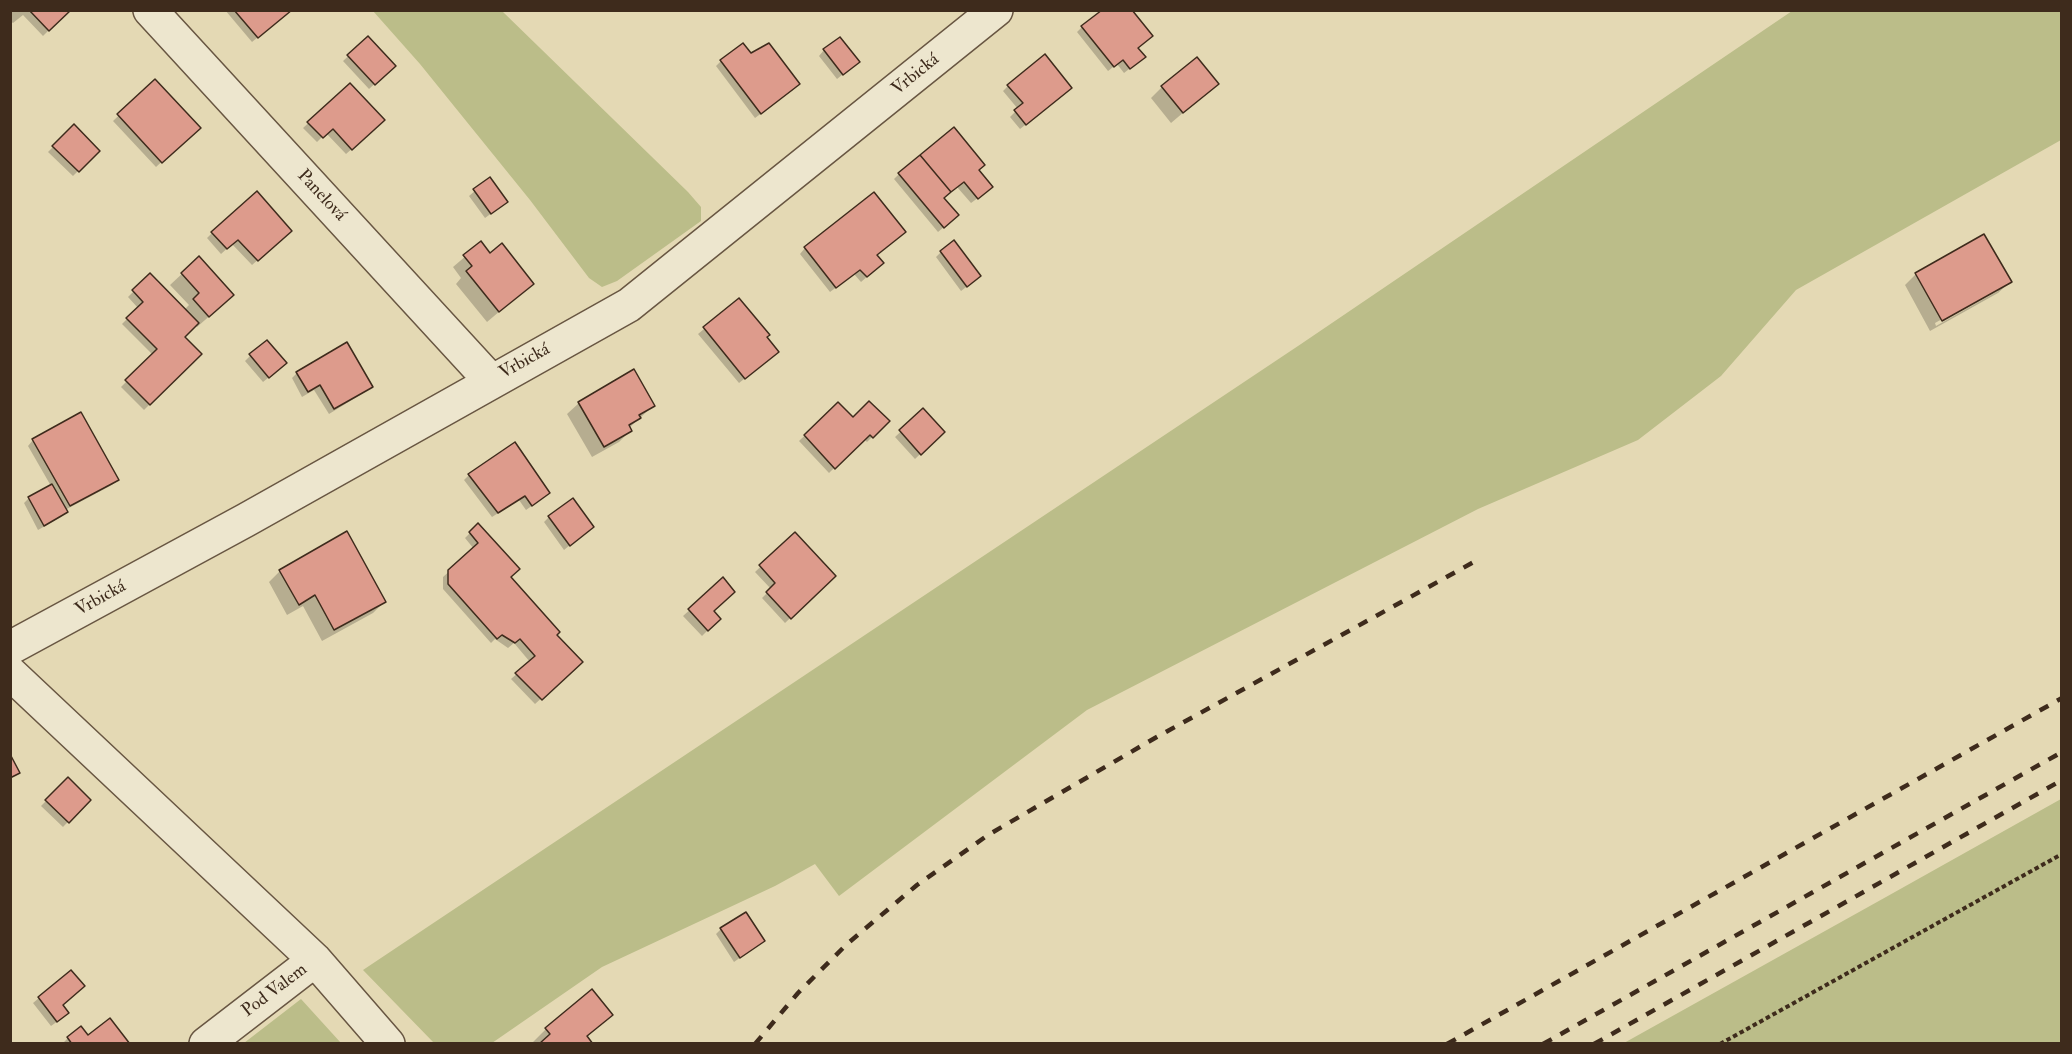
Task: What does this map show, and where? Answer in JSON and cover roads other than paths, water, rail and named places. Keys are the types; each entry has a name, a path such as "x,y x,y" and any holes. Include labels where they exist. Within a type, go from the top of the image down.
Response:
{"street":[{"name":"Panelová","path":"150,10 492,381"},
{"name":"Vrbická","path":"10,648 246,520 629,304 996,10"},
{"path":"10,673 315,960 388,1044"},
{"name":"Pod Valem","path":"207,1044 315,960"}],"railway":[{"path":"755,1044 798,993 847,944 917,885 988,835 1155,738 1481,558"},
{"path":"1447,1044 2062,698"},
{"path":"1543,1044 2062,752"},
{"path":"1594,1044 2062,780"}]}
